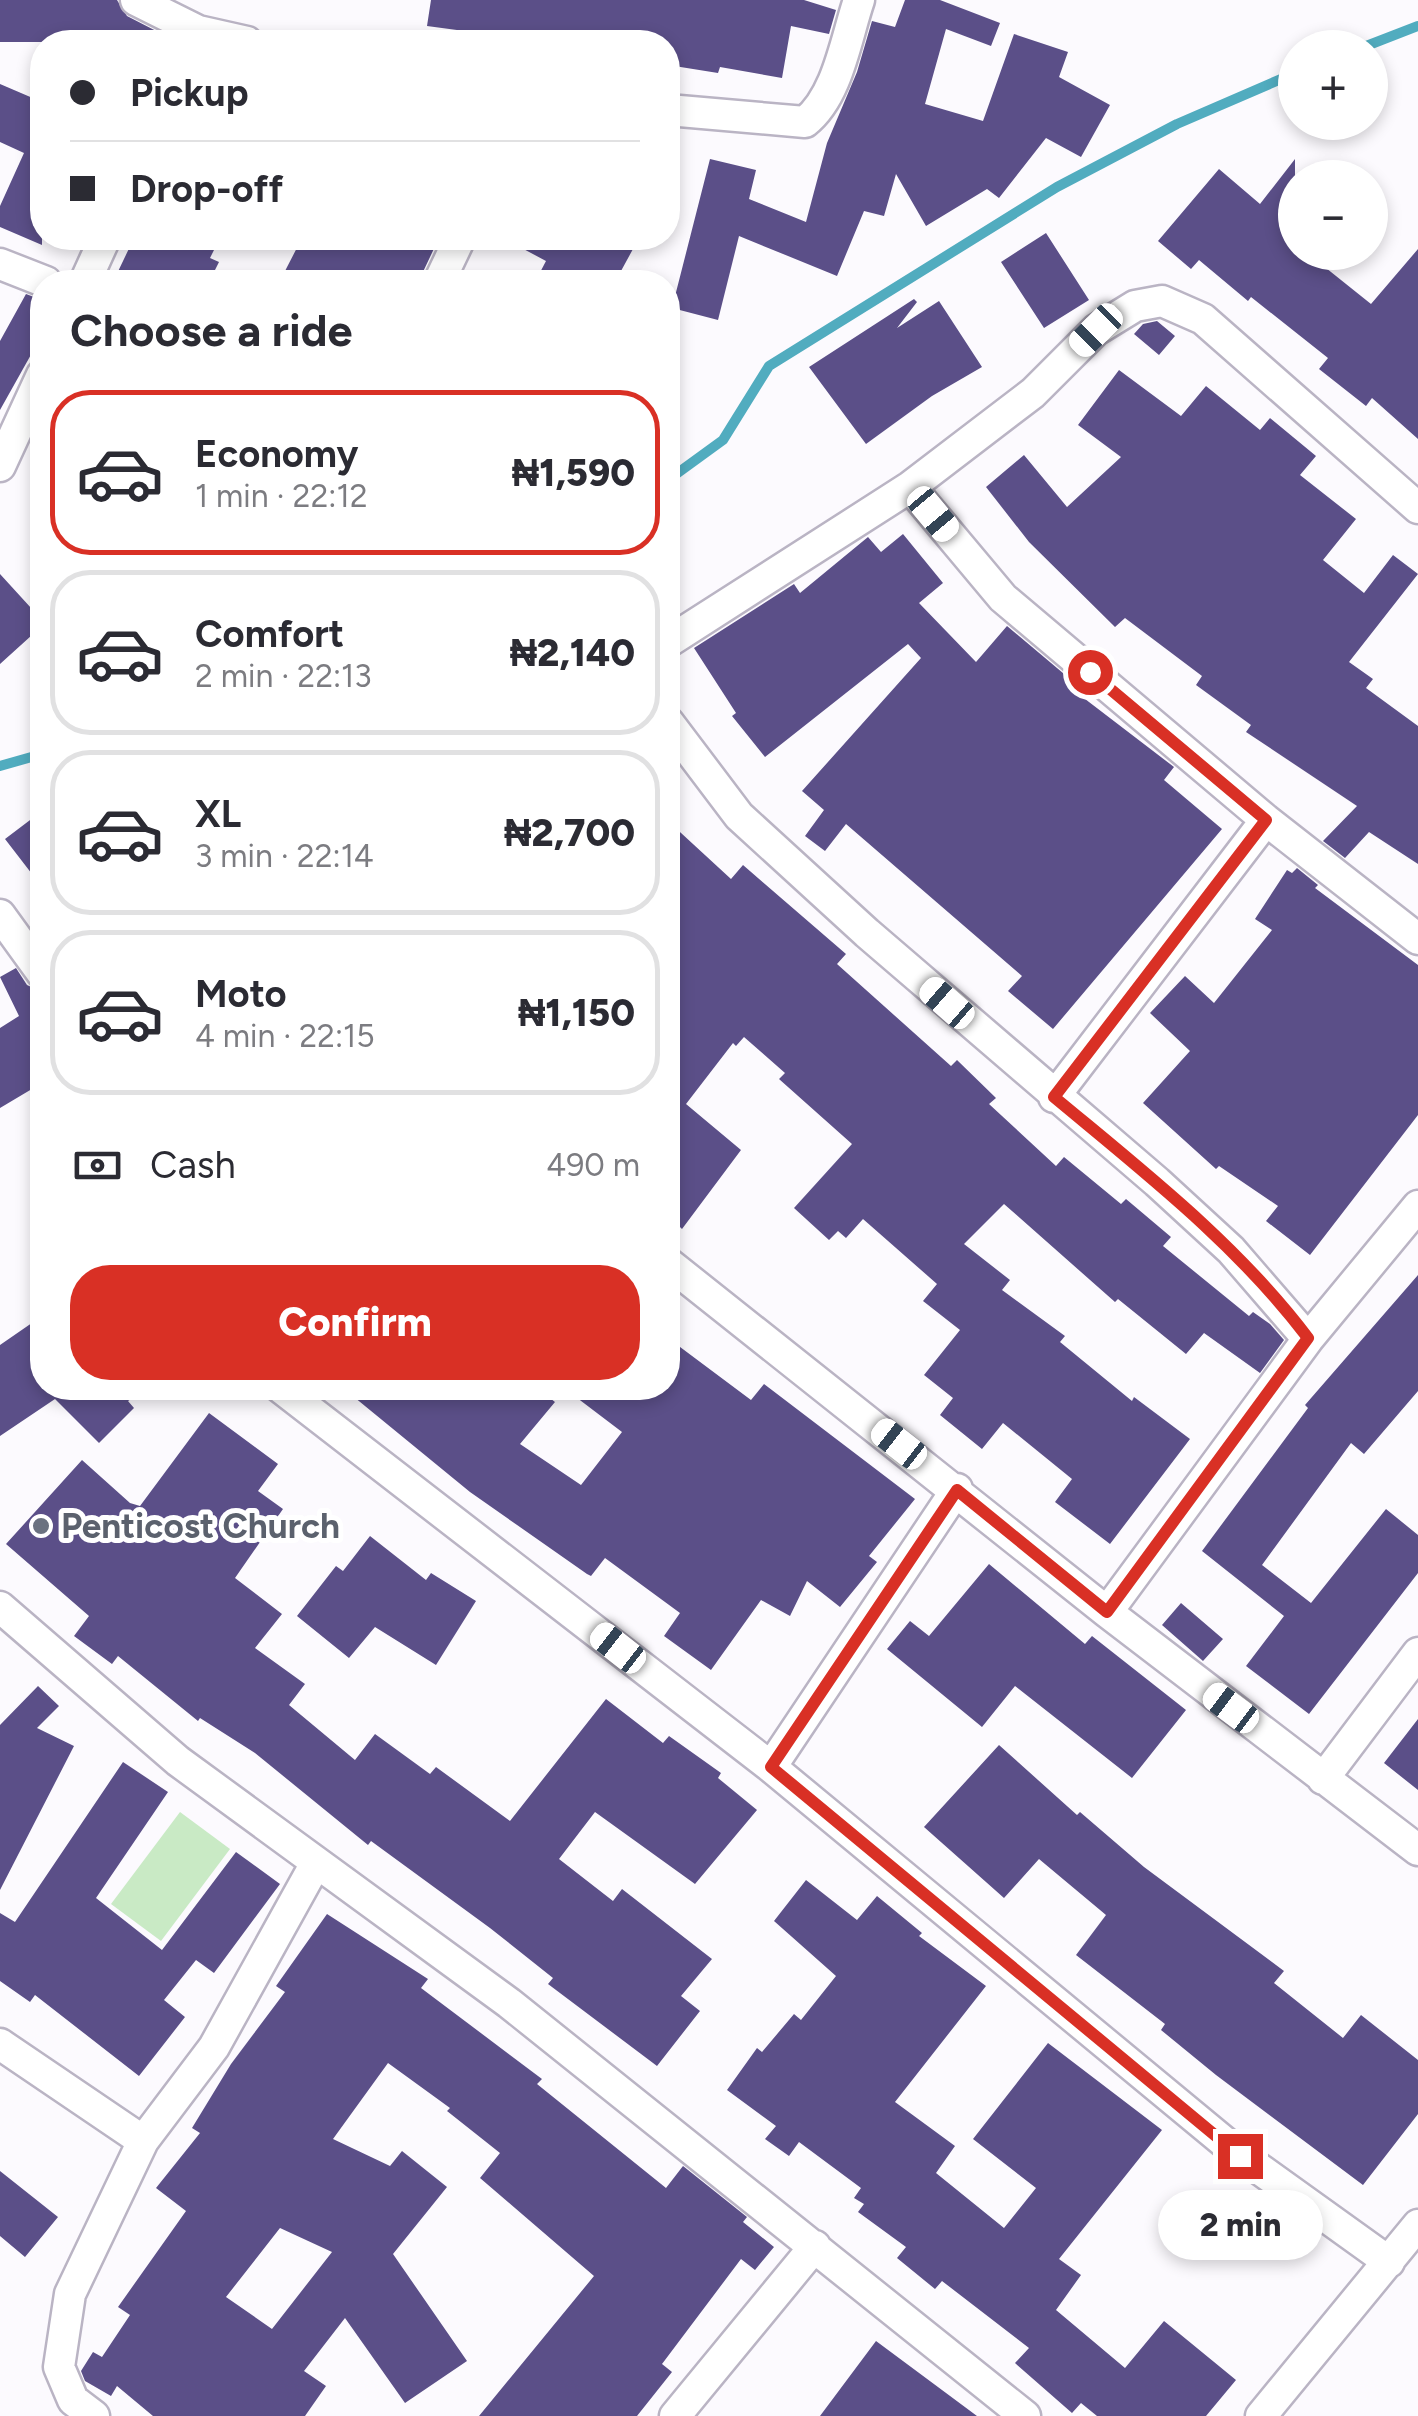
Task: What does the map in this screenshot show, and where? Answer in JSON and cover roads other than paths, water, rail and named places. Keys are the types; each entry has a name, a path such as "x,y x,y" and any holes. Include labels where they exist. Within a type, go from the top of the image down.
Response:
{"street":[{"path":"136,0 185,30"},
{"path":"680,111 805,122 818,112 859,0"},
{"path":"0,264 30,276"},
{"path":"680,634 910,486 1033,393 1096,330 1135,306 1162,301 1204,318 1242,358 1418,508"},
{"path":"0,466 30,401"},
{"path":"910,486 1003,598 1266,820 1418,940"},
{"path":"680,738 739,816 1231,1250 1308,1338"},
{"path":"1054,1097 1266,820"},
{"path":"0,916 30,957"},
{"path":"1107,1612 1308,1338 1418,1206"},
{"path":"680,1272 1107,1612 1418,1850"},
{"path":"297,1400 771,1767 1240,2156 1390,2262"},
{"path":"771,1767 957,1490"},
{"path":"0,1607 178,1761 509,2003 1024,2416"},
{"path":"1323,1779 1418,1653"},
{"path":"94,2416 73,2400 60,2367 70,2294 144,2141 214,2047 316,1863"},
{"path":"0,2044 144,2141"},
{"path":"1270,2413 1418,2225"},
{"path":"675,2416 815,2246"}],"waterway":[{"path":"1388,38 1418,26"},
{"path":"680,471 723,440 769,366 1057,187 1177,124 1278,80"},
{"path":"0,766 30,757"}],"place":[{"name":"Penticost Church","path":"41,1526"}]}
